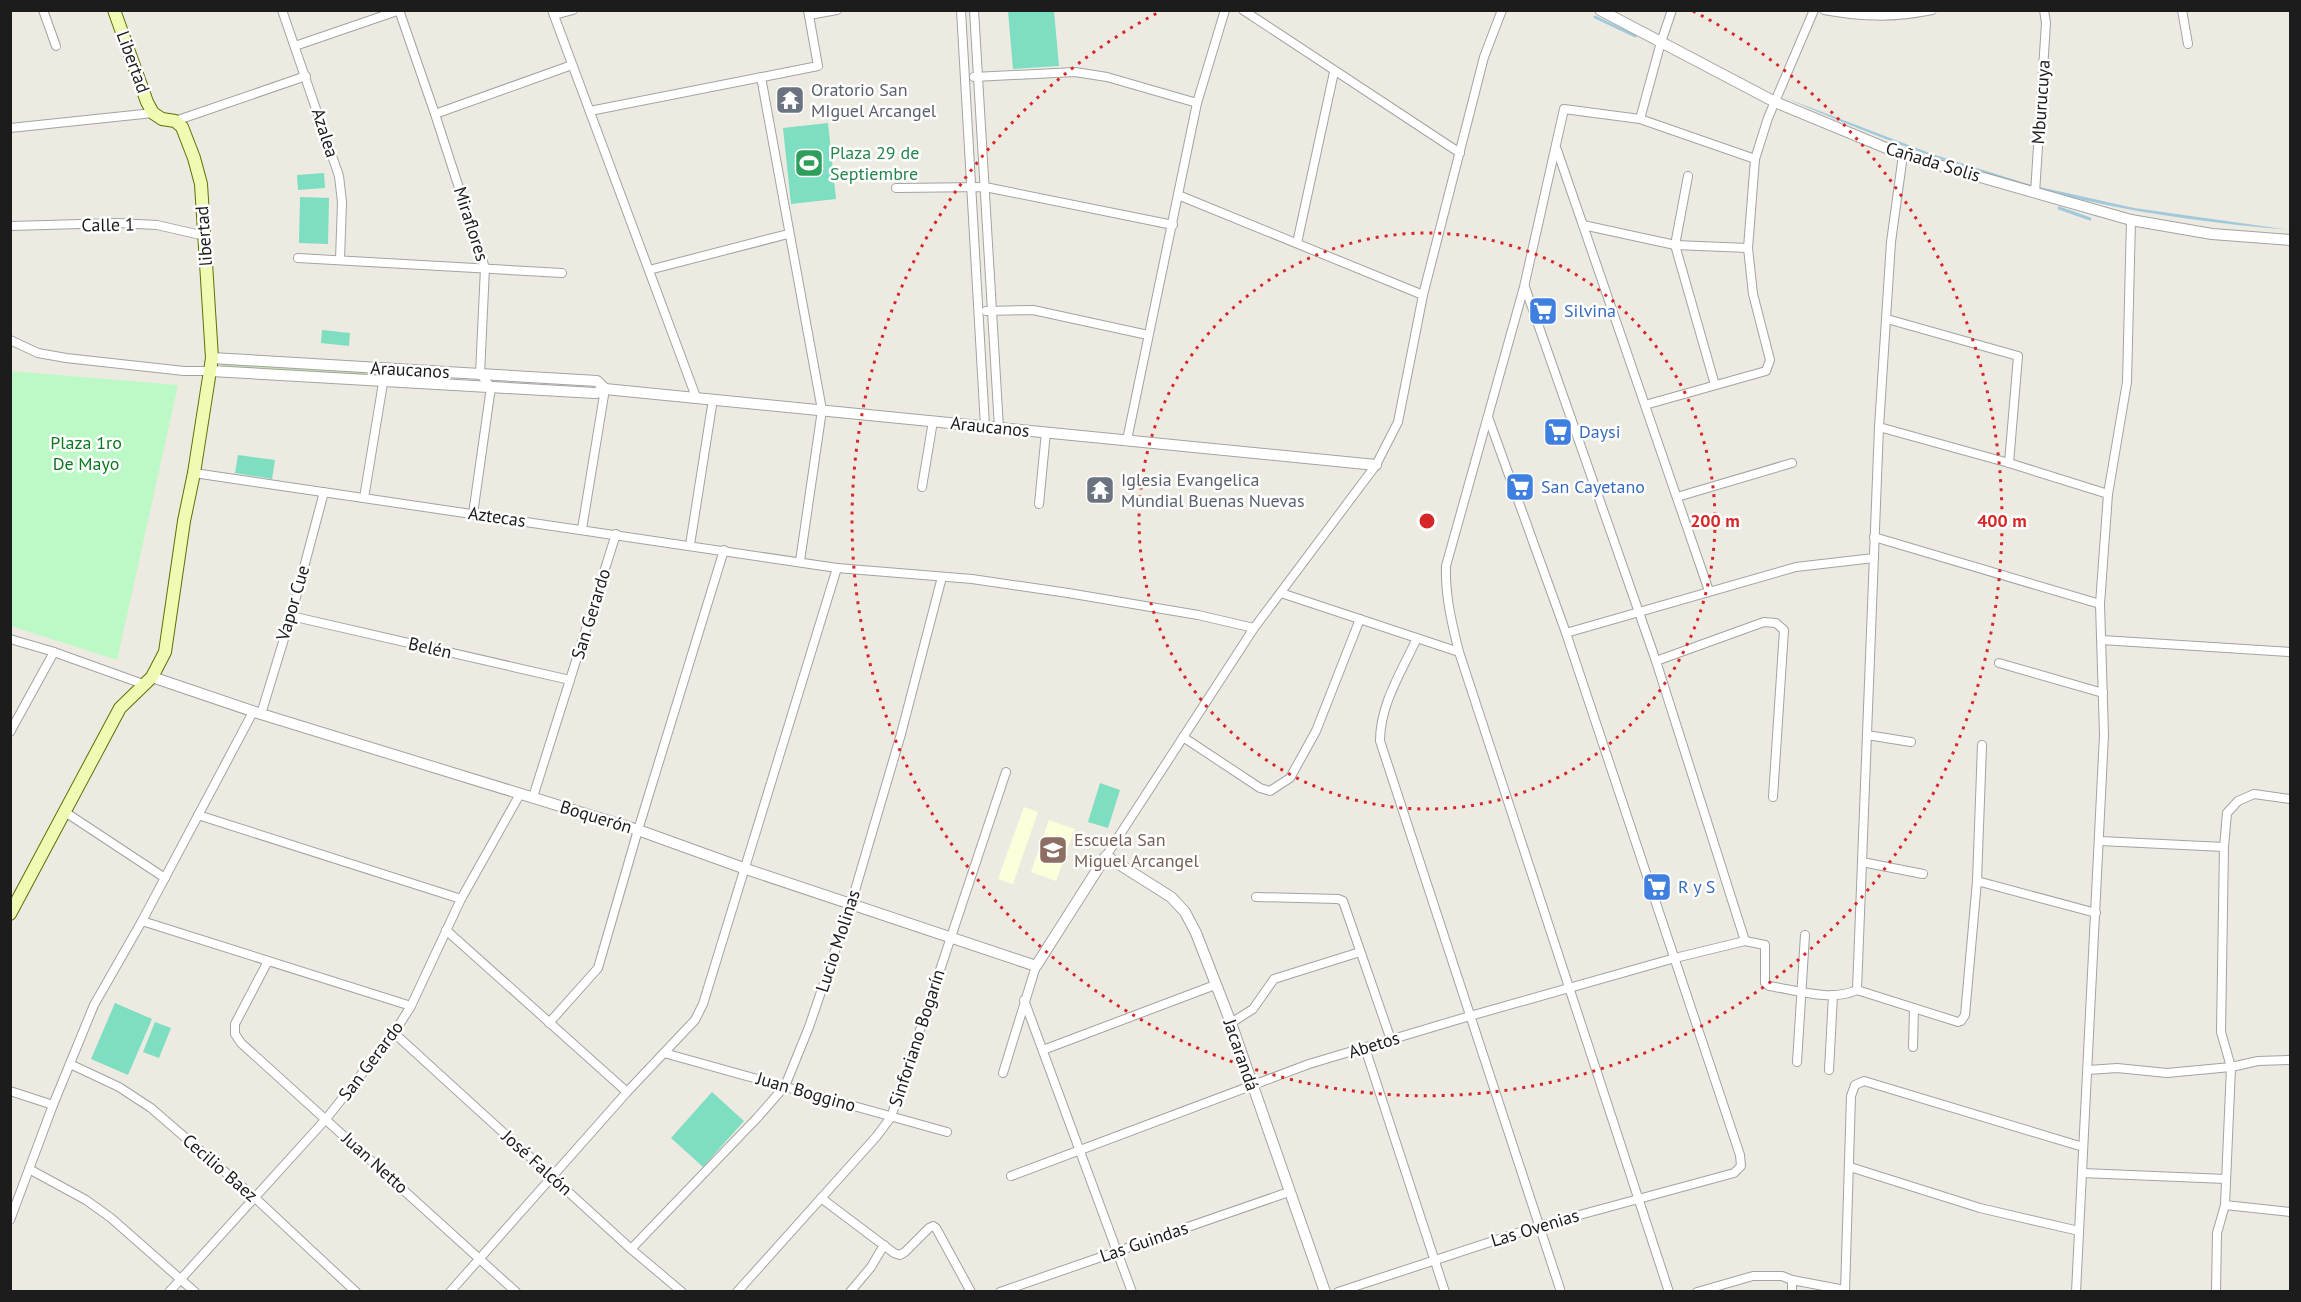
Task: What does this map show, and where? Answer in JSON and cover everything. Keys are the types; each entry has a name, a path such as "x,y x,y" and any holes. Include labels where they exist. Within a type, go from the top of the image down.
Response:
{"main road":[{"name":"Libertad","path":"114,10 153,113"},
{"path":"153,113 175,121"},
{"name":"libertad","path":"10,914 120,708 148,681 165,652 184,521 212,358 201,184 182,127 175,121"}],"street":[{"path":"43,10 56,46"},
{"name":"Azalea","path":"282,10 339,176 342,202 340,260"},
{"path":"573,10 553,13 696,397"},
{"path":"590,111 818,66 809,13 837,10"},
{"path":"961,10 985,426"},
{"path":"974,10 999,428"},
{"path":"1127,440 1197,103 1225,10"},
{"path":"1243,10 1460,153"},
{"path":"1003,1073 1036,966 1254,628 1376,465 1398,422 1423,295 1484,57 1502,10"},
{"name":"Cañada Solis","path":"1600,10 1775,102 1903,154 2131,220 2212,234 2290,240"},
{"path":"1640,119 1672,10"},
{"path":"1645,405 1766,371 1770,360 1753,294 1748,248 1755,159 1768,118 1814,10"},
{"path":"1824,10 1881,17 1932,10"},
{"name":"Mburucuya","path":"2035,193 2046,23 2044,10"},
{"path":"2182,10 2188,44"},
{"path":"295,46 399,11"},
{"name":"Miraflores","path":"399,11 485,268 480,374"},
{"path":"435,114 573,65"},
{"path":"965,78 1075,72 1107,77 1197,103"},
{"path":"1297,243 1334,72"},
{"path":"175,121 306,76"},
{"path":"760,77 822,410 800,561"},
{"path":"1669,1292 1459,652 1449,608 1446,566 1524,287 1557,150 1564,109 1640,119 1755,159"},
{"path":"10,128 153,113"},
{"path":"1557,150 1709,591"},
{"path":"1857,990 1879,427 1891,242 1903,154"},
{"path":"1688,176 1675,245 1715,385"},
{"path":"896,188 971,185 1173,225"},
{"path":"1178,195 1423,295"},
{"path":"2076,1292 2104,735 2100,604 2108,494 2127,382 2131,220"},
{"name":"Calle 1","path":"10,226 117,223 157,225 205,236"},
{"path":"1583,225 1675,245 1748,248"},
{"path":"649,270 788,234"},
{"path":"298,258 562,273"},
{"path":"1524,287 1656,661 1745,941 1765,946 1766,985 1833,995 1846,995 1857,990 1958,1022 1964,1019 1977,881 1982,745"},
{"path":"978,312 1033,310 1149,335"},
{"path":"1887,319 2019,357 2009,463"},
{"path":"10,340 38,353 66,358 184,371 211,371"},
{"name":"Araucanos","path":"212,358 384,374 491,387 595,393 604,388"},
{"name":"Araucanos","path":"211,371 480,374 597,381 604,388 1376,465"},
{"path":"364,498 384,374"},
{"path":"473,514 491,387 480,374"},
{"path":"582,529 604,388"},
{"path":"690,545 713,399"},
{"path":"1488,417 1566,633 1675,958"},
{"path":"922,487 933,421"},
{"path":"1879,427 2009,463 2108,494"},
{"path":"1039,504 1046,432"},
{"path":"1677,497 1792,463"},
{"name":"Aztecas","path":"194,473 837,568 942,577 1068,592 1198,615 1254,628"},
{"name":"Vapor Cue","path":"10,1220 94,1005 198,815 257,713 291,616 324,492"},
{"name":"San Gerardo","path":"533,797 616,534"},
{"path":"1874,537 2100,604"},
{"path":"549,1023 598,968 724,550"},
{"path":"1566,633 1638,610 1796,567 1874,558"},
{"path":"450,1292 627,1092 695,1020 703,1004 746,868 837,568"},
{"name":"Lucio Molinas","path":"631,1249 785,1086 809,1027 851,904 901,734 942,577"},
{"path":"1281,593 1459,652"},
{"name":"Belén","path":"291,616 570,680"},
{"path":"1183,737 1260,788 1270,791 1279,787 1296,769 1316,731 1360,619"},
{"path":"1656,661 1764,622 1776,622 1784,630 1773,797"},
{"path":"1417,638 1385,707 1380,726 1380,741 1561,1292"},
{"path":"10,639 148,681"},
{"path":"2102,640 2290,652"},
{"path":"10,732 54,652"},
{"path":"1999,663 2103,693"},
{"name":"Boquerón","path":"148,681 638,830 1036,966"},
{"path":"1867,735 1911,742"},
{"name":"Sinforiano Bogarín","path":"737,1292 876,1137 891,1117 1006,772"},
{"name":"San Gerardo","path":"169,1292 326,1119 394,1033 411,1006 461,899 520,794"},
{"path":"2216,1292 2217,1233 2225,1205 2231,1067 2221,1032 2224,847 2227,813 2238,801 2254,794 2290,799"},
{"path":"65,812 165,878"},
{"path":"198,815 461,899"},
{"path":"2100,841 2224,847"},
{"name":"Jacarandá","path":"1106,856 1172,897 1185,912 1196,933 1231,1023 1325,1292"},
{"path":"1862,862 1923,874"},
{"path":"1977,881 2096,913"},
{"path":"1256,897 1343,901 1391,1040"},
{"path":"142,921 411,1006"},
{"path":"446,930 627,1092"},
{"path":"1797,1062 1805,935"},
{"name":"Abetos","path":"1011,1176 1309,1064 1675,958 1745,941"},
{"path":"1231,1023 1253,1009 1274,979 1360,951"},
{"name":"Las Ovenias","path":"1338,1292 1539,1226 1734,1173 1741,1166 1740,1155 1675,958"},
{"name":"Juan Netto","path":"268,961 235,1024 235,1034 241,1042 516,1292"},
{"path":"1043,1050 1215,985"},
{"path":"1829,1070 1833,995"},
{"path":"1024,1000 1132,1292"},
{"path":"1913,1047 1914,1008"},
{"name":"José Falcón","path":"394,1033 631,1249 682,1292"},
{"path":"1365,1048 1445,1292"},
{"name":"Juan Boggino","path":"664,1053 947,1132"},
{"path":"2088,1070 2117,1068 2167,1073 2231,1067 2258,1061 2290,1060"},
{"name":"Cecilio Baez","path":"70,1064 119,1087 151,1108 254,1197 356,1292"},
{"path":"1697,1292 1753,1276 1782,1276 1845,1291 1851,1096 1855,1086 1864,1081 2084,1147"},
{"path":"10,1091 53,1105"},
{"path":"1850,1167 1980,1208 2079,1231"},
{"path":"29,1169 86,1200 111,1218 195,1292"},
{"path":"2082,1173 2226,1179"},
{"name":"Las Guindas","path":"1000,1292 1289,1192"},
{"path":"821,1198 884,1245 900,1254 933,1226 971,1292"},
{"path":"2225,1205 2290,1212"},
{"path":"850,1292 871,1267 884,1245"},
{"path":"1792,1280 1792,1292"}],"shaded area":[{"name":"Escuela San Miguel Arcangel","path":"1024,807 1038,812 1013,884 998,879"},
{"name":"Escuela San Miguel Arcangel","path":"1049,820 1075,829 1056,881 1031,872"}],"green space":[{"path":"1008,11 1054,11 1059,66 1013,69"},
{"name":"Plaza 29 de Septiembre","path":"828,123 836,199 791,204 783,128"},
{"path":"324,173 325,188 298,190 297,175"},
{"path":"300,197 329,198 328,244 299,243"},
{"path":"322,330 350,333 349,346 321,343"},
{"path":"222,363 376,373 375,376 222,367"},
{"name":"Plaza 1ro De Mayo","path":"11,371 178,385 117,660 11,626"},
{"path":"238,455 275,460 272,479 235,473"},
{"path":"1100,783 1120,790 1108,828 1088,822"},
{"path":"115,1003 152,1019 128,1075 91,1059"},
{"path":"155,1022 171,1028 159,1058 143,1052"},
{"path":"712,1092 744,1121 703,1167 671,1138"}],"water":[{"path":"1783,97 1932,154 2031,185 2134,208 2290,230 2164,215 2049,192 1972,170 1857,128"}],"waterway":[{"path":"1595,17 1635,36"},
{"path":"2059,208 2090,219"}],"place":[{"name":"Oratorio San MIguel Arcangel","path":"790,100"},
{"name":"Plaza 29 de Septiembre","path":"809,163"},
{"name":"Silvina","path":"1543,311"},
{"name":"Daysi","path":"1558,432"},
{"name":"San Cayetano","path":"1520,487"},
{"name":"Iglesia Evangelica Mundial Buenas Nuevas","path":"1100,490"},
{"name":"Escuela San Miguel Arcangel","path":"1053,850"},
{"name":"R y S","path":"1657,887"}]}
